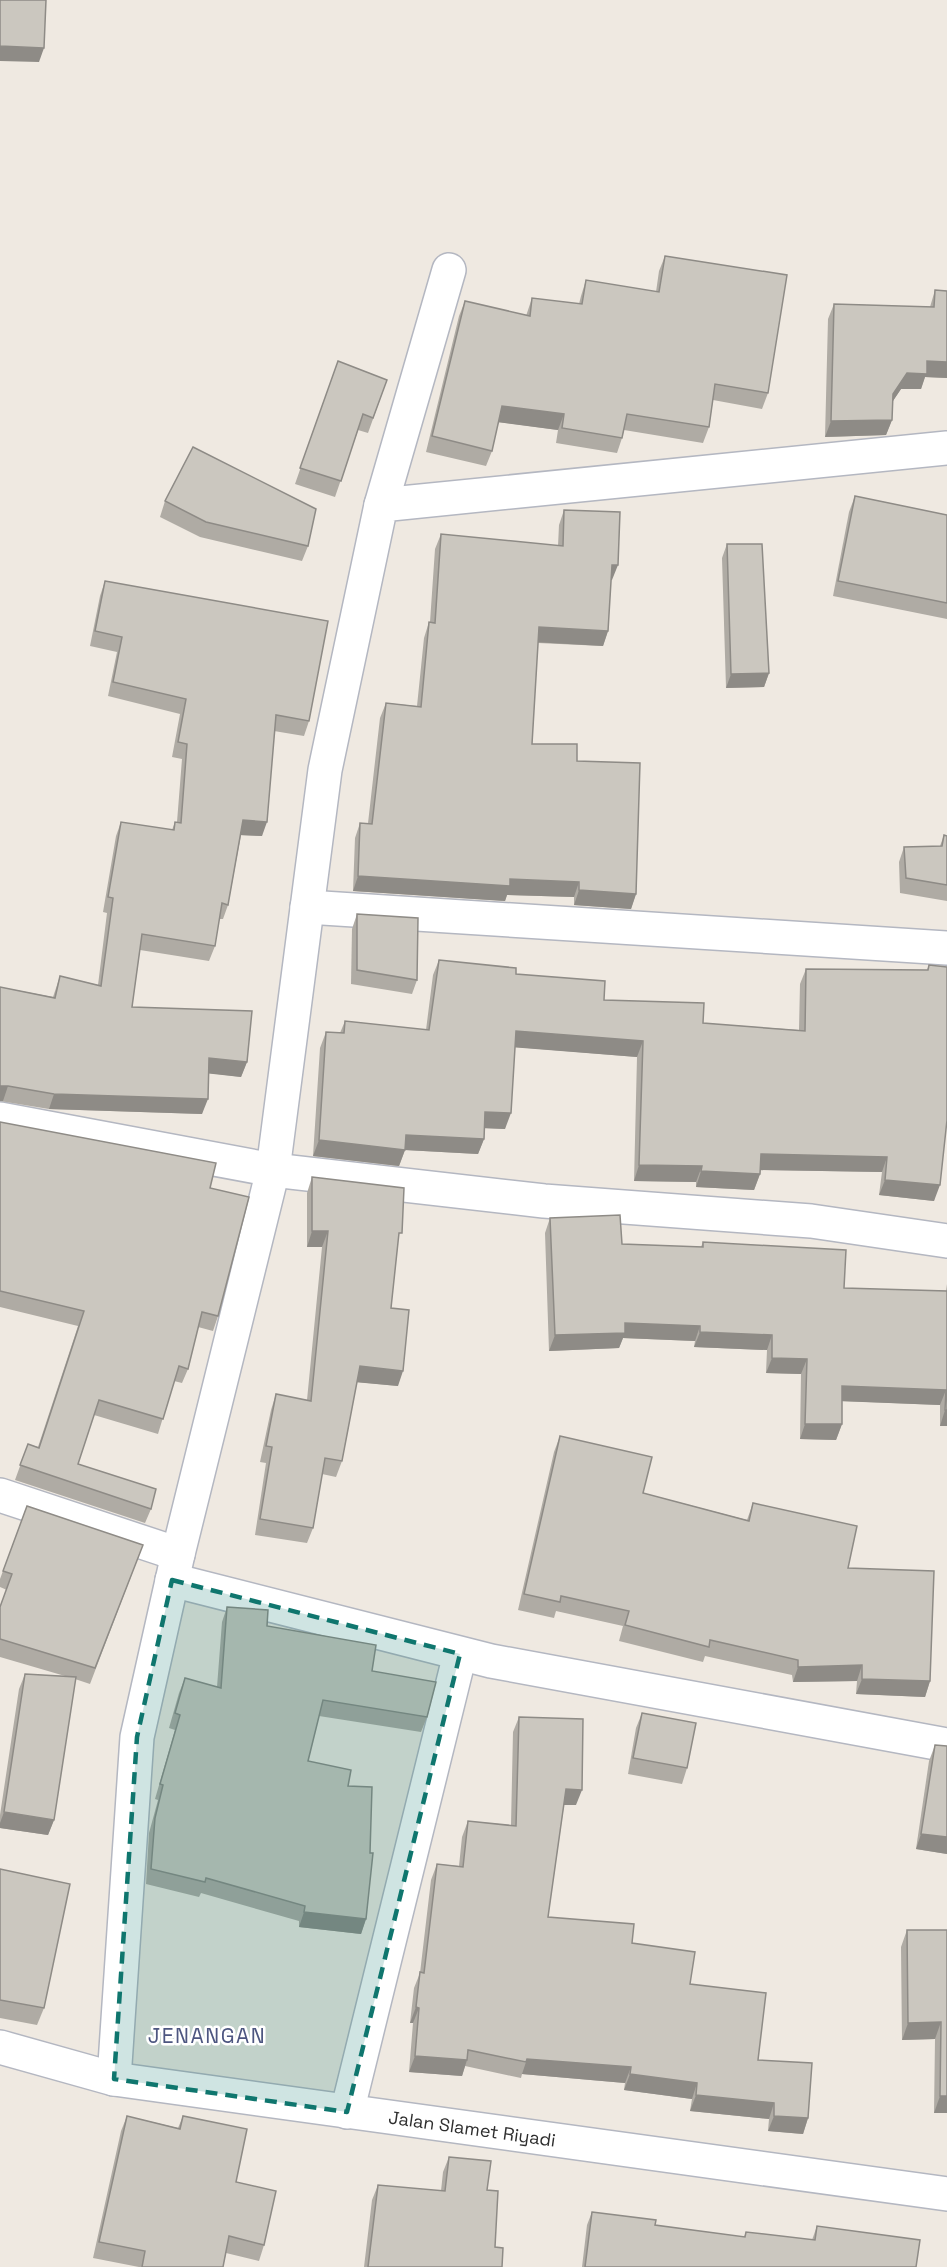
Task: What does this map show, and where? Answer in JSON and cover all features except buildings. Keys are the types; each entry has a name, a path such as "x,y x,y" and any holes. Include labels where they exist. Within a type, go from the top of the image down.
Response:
{"street":[{"path":"114,2079 137,1737 175,1567 273,1170 326,770 381,505 449,270"},
{"path":"381,505 947,448"},
{"path":"307,907 947,948"},
{"path":"0,1119 273,1170 544,1201 811,1221 947,1241"},
{"path":"0,1495 175,1567 460,1654 947,1745"},
{"path":"347,2112 460,1654"},
{"name":"Jalan Slamet Riyadi","path":"0,2047 114,2079 947,2194"}],"highlighted area":[{"path":"172,1580 460,1654 347,2112 114,2079 137,1737"}],"district":[{"name":"JENANGAN","path":"207,2036"}]}
